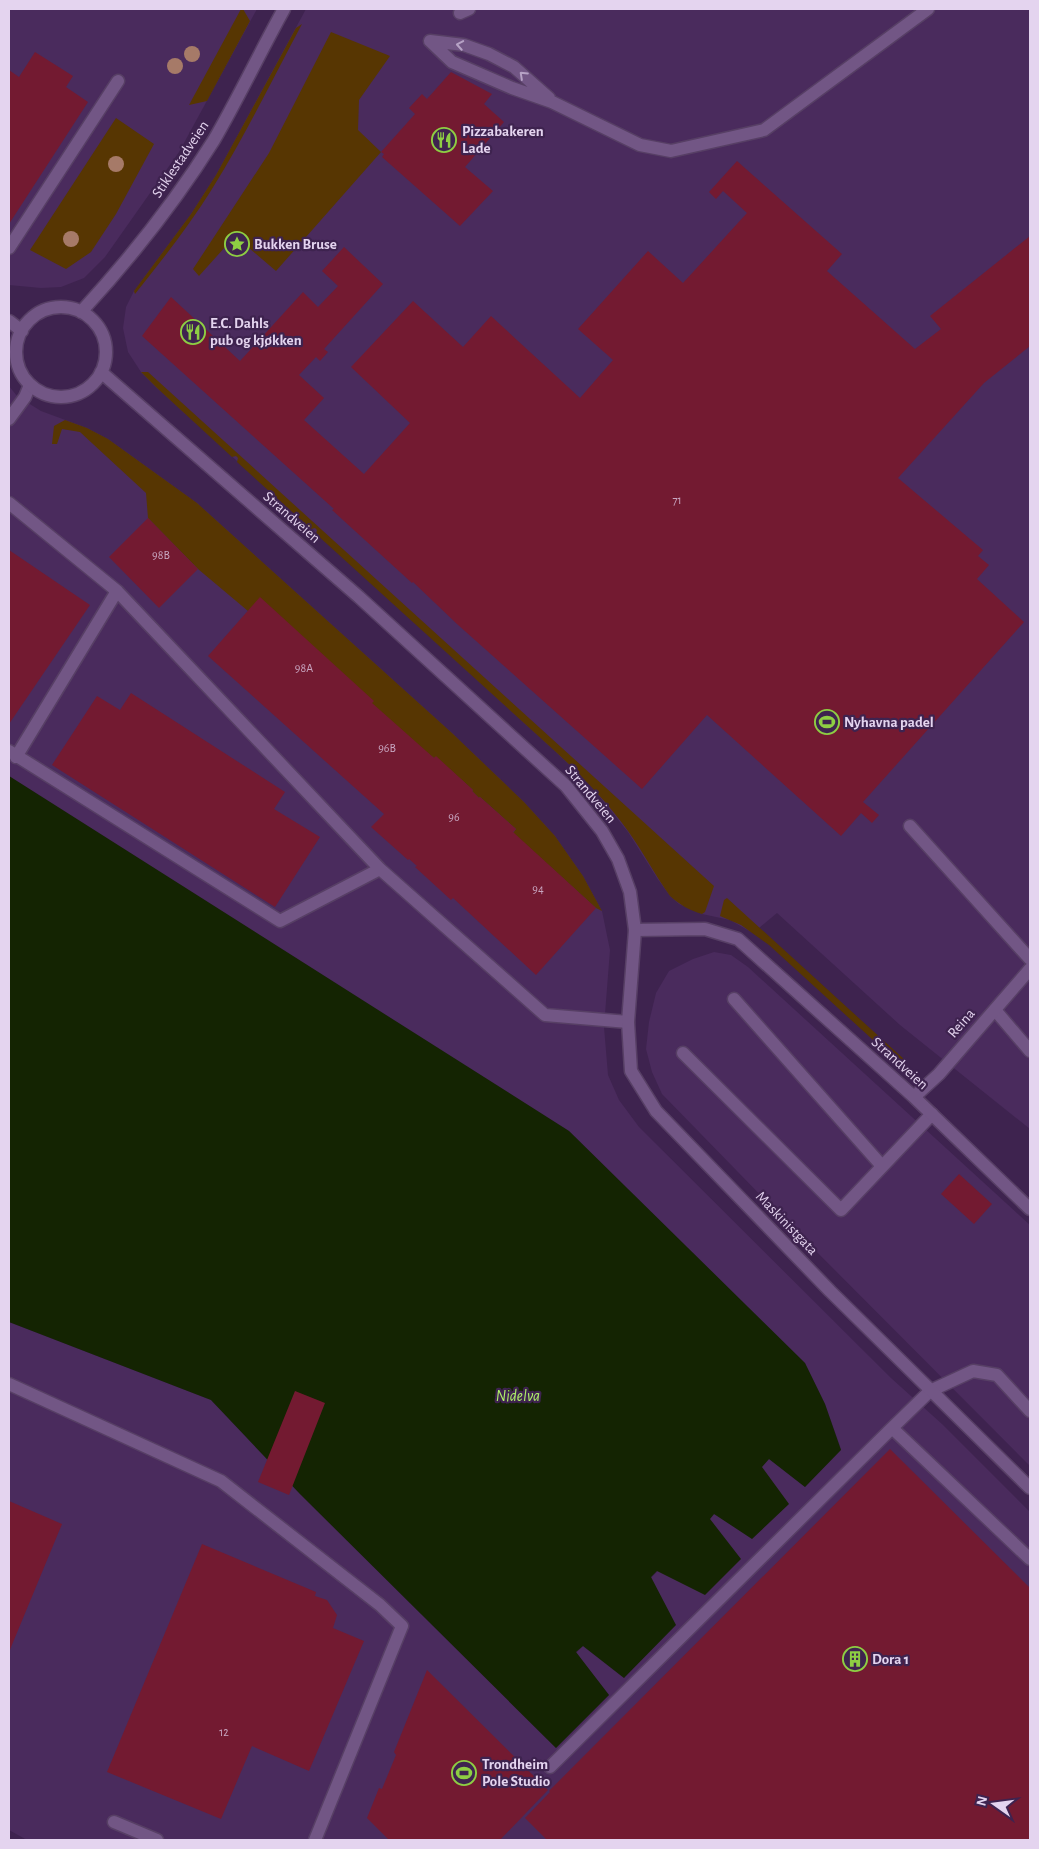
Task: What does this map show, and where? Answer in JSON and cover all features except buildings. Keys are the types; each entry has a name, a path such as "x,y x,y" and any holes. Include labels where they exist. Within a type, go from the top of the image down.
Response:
{"main road":[{"path":"552,102 514,67 464,45 430,42 452,62 512,88 552,102 640,145 671,150 764,130 928,9"},
{"name":"Stiklestadveien","path":"81,312 105,287 164,212 214,140 282,10"},
{"path":"9,248 118,81"},
{"path":"63,308 81,312 99,328 104,338 106,356 101,372 95,382 86,390 75,395 51,396 40,392 30,385 21,371 16,355 18,339 22,331 28,323 43,311 63,308"},
{"path":"9,322 22,331"},
{"name":"Strandveien","path":"101,372 358,597 566,786 602,831 618,860 630,892 635,930 705,929 738,939 932,1114 1030,1209"},
{"path":"9,419 25,397 30,385"},
{"path":"9,503 118,591 380,869 545,1015 628,1022"},
{"path":"118,591 13,754 280,921 380,869"},
{"path":"910,826 1030,959"},
{"name":"Maskinistgata","path":"635,930 628,1022 630,1071 656,1111 830,1291 1030,1488"},
{"name":"Reina","path":"914,1098 939,1074 1030,969"},
{"path":"734,999 882,1166"},
{"path":"994,1010 1030,1051"},
{"path":"683,1053 841,1210 932,1114"},
{"path":"550,1767 930,1391 973,1371 997,1375 1030,1411"},
{"path":"9,1384 221,1481 380,1605 402,1626 315,1840"},
{"path":"892,1428 1030,1559"},
{"path":"114,1822 157,1840"}],"shaded area":[{"path":"9,9 257,9 179,152 105,257 84,278 61,287 41,288 9,285"},
{"path":"241,9 243,9 250,21 207,101 189,105"},
{"path":"306,9 1030,9 1030,1129 900,1025 777,913 753,933 730,920 702,914 679,904 670,896 628,832 591,786 157,388 141,372 128,352 123,328 126,307 134,291 191,214 216,175"},
{"path":"302,24 247,128 212,189 185,230 135,294 134,291 191,214 216,175 296,28"},
{"path":"331,32 390,56 359,100 358,130 381,152 276,271 235,236 199,276 193,269 269,153"},
{"path":"116,118 154,144 116,214 91,252 66,269 30,250"},
{"path":"141,372 148,372 714,886 705,912 702,914 689,909 670,896 620,820 576,771 316,534 317,530 315,528 311,529 237,462 238,458 236,456 232,457"},
{"path":"9,386 17,396 41,411 87,428 108,439 197,503 452,733 524,802 555,836 583,876 602,911 610,950 604,1027 608,1075 619,1100 639,1127 891,1378 942,1424 1030,1512 1030,1840 27,1840 9,1830 9,1322 211,1400 300,1494 556,1748 609,1695 576,1653 583,1646 624,1678 651,1578 769,1459 805,1487 841,1449 825,1404 805,1363 569,1131 9,776"},
{"path":"65,420 87,428 108,439 197,503 452,733 524,802 555,836 583,876 602,911 596,908 513,833 516,829 479,798 473,790 436,757 434,758 248,611 198,569 148,518 146,493 80,432 62,429 57,444 52,444 54,426"},
{"path":"727,898 906,1061 884,1050 769,945 741,925 720,916 724,900"},
{"path":"714,952 731,955 748,967 1030,1225 1030,1466 662,1094 652,1072 646,1049 649,1022 656,993 669,971 693,959"}],"water":[{"name":"Nidelva","path":"9,776 569,1131 805,1363 825,1404 841,1450 805,1487 769,1459 762,1467 789,1504 752,1539 714,1514 710,1519 741,1559 705,1595 657,1571 651,1577 676,1625 624,1678 583,1646 576,1652 609,1695 556,1748 300,1494 211,1400 9,1322"}],"place":[{"name":"Pizzabakeren Lade","path":"444,140"},
{"name":"Bukken Bruse","path":"237,244"},
{"name":"E.C. Dahls pub og kjøkken","path":"193,332"},
{"name":"Nyhavna padel","path":"827,722"},
{"name":"Dora 1","path":"855,1659"},
{"name":"Trondheim Pole Studio","path":"464,1773"}]}
